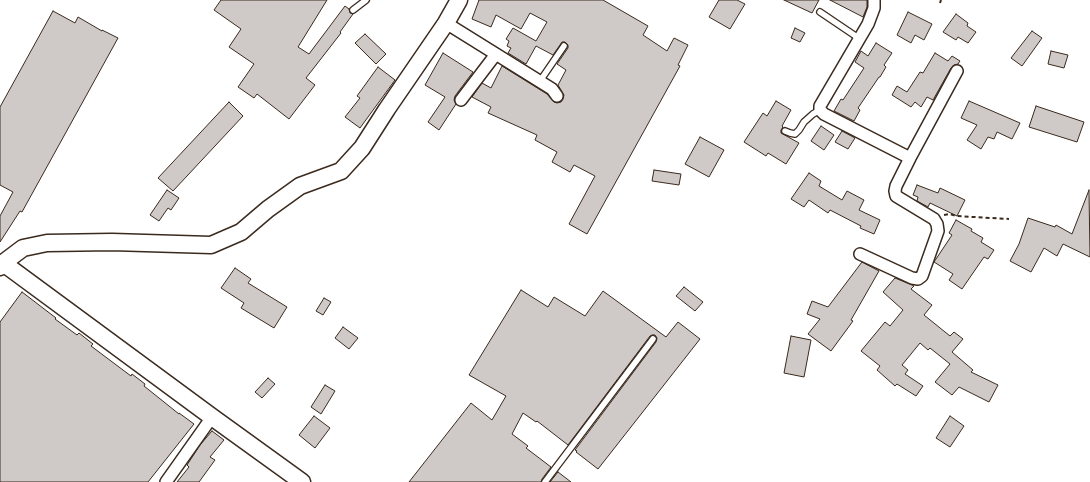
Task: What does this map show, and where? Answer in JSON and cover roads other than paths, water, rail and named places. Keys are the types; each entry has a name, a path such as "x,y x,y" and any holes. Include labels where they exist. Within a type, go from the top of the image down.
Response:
{"street":[{"path":"302,482 1,264 23,248 47,243 112,242 211,245 241,232 268,209 300,186 342,171 362,148 446,23 459,0"},
{"path":"874,0 874,8 868,24 820,106 820,110 824,114 910,158"},
{"path":"446,23 540,81 552,89 557,96"},
{"path":"461,100 496,54"},
{"path":"860,254 912,278 918,279 922,276 938,231 937,224 934,219 896,196 895,191 910,158 957,72"},
{"path":"166,482 212,417"}],"lane":[{"path":"353,10 366,0"},
{"path":"820,12 860,39"},
{"path":"540,81 564,46"},
{"path":"785,131 794,134 799,130 804,122 820,110"},
{"path":"545,482 654,338"}]}
